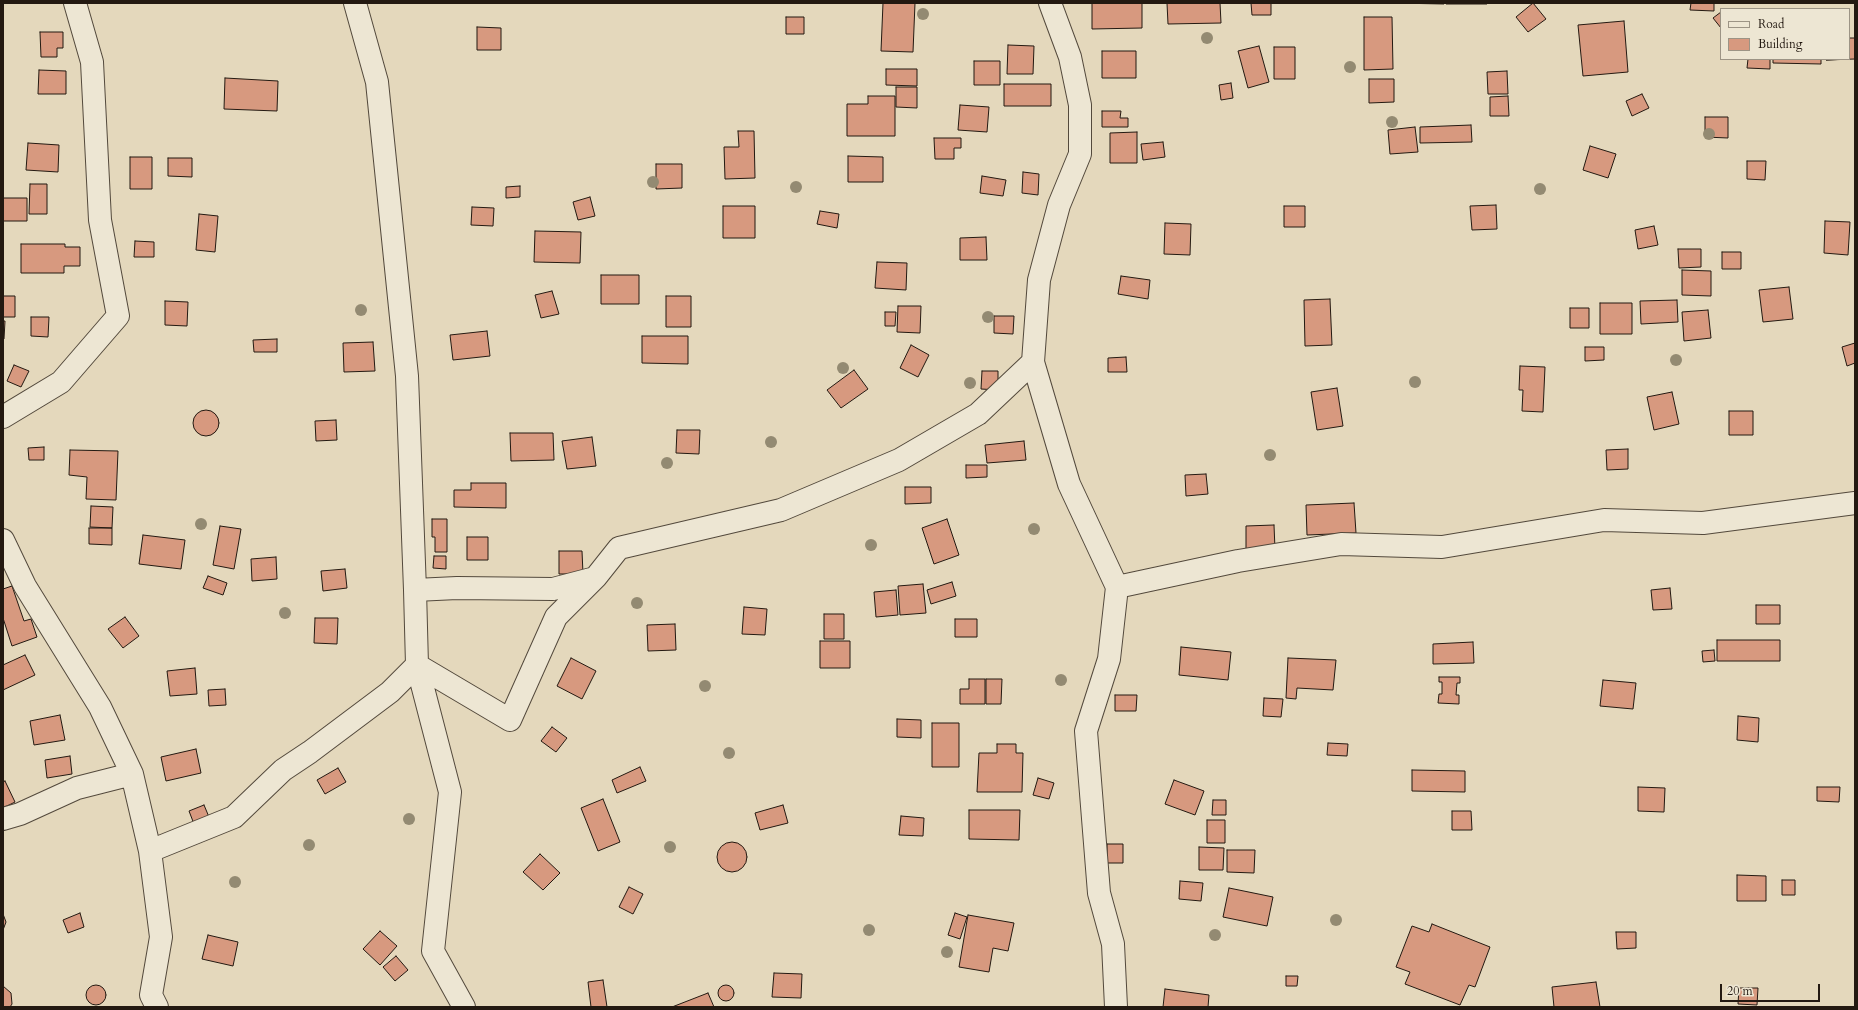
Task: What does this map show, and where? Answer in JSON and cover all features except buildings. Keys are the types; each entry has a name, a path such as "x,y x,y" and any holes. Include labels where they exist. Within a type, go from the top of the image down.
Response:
{"street":[{"path":"3,418 61,382 118,316 100,220 92,62 76,3"},
{"path":"355,3 377,82 407,376 416,590 417,665 450,792 433,952 464,1007"},
{"path":"1050,3 1070,57 1080,105 1080,154 1059,205 1039,280 1033,362 1069,484 1117,587 1109,660 1086,731 1099,892 1113,944 1116,1007"},
{"path":"417,665 510,720 556,617 596,577 619,548 781,510 899,460 978,414 1033,362"},
{"path":"1117,587 1238,561 1341,544 1442,547 1604,520 1702,523 1855,503"},
{"path":"3,540 25,586 100,707 132,774 150,851 161,937 152,1003"},
{"path":"416,590 457,588 553,589 596,577"},
{"path":"150,851 234,817 283,770 390,692 417,665"},
{"path":"3,819 20,814 77,788 132,774"}]}
